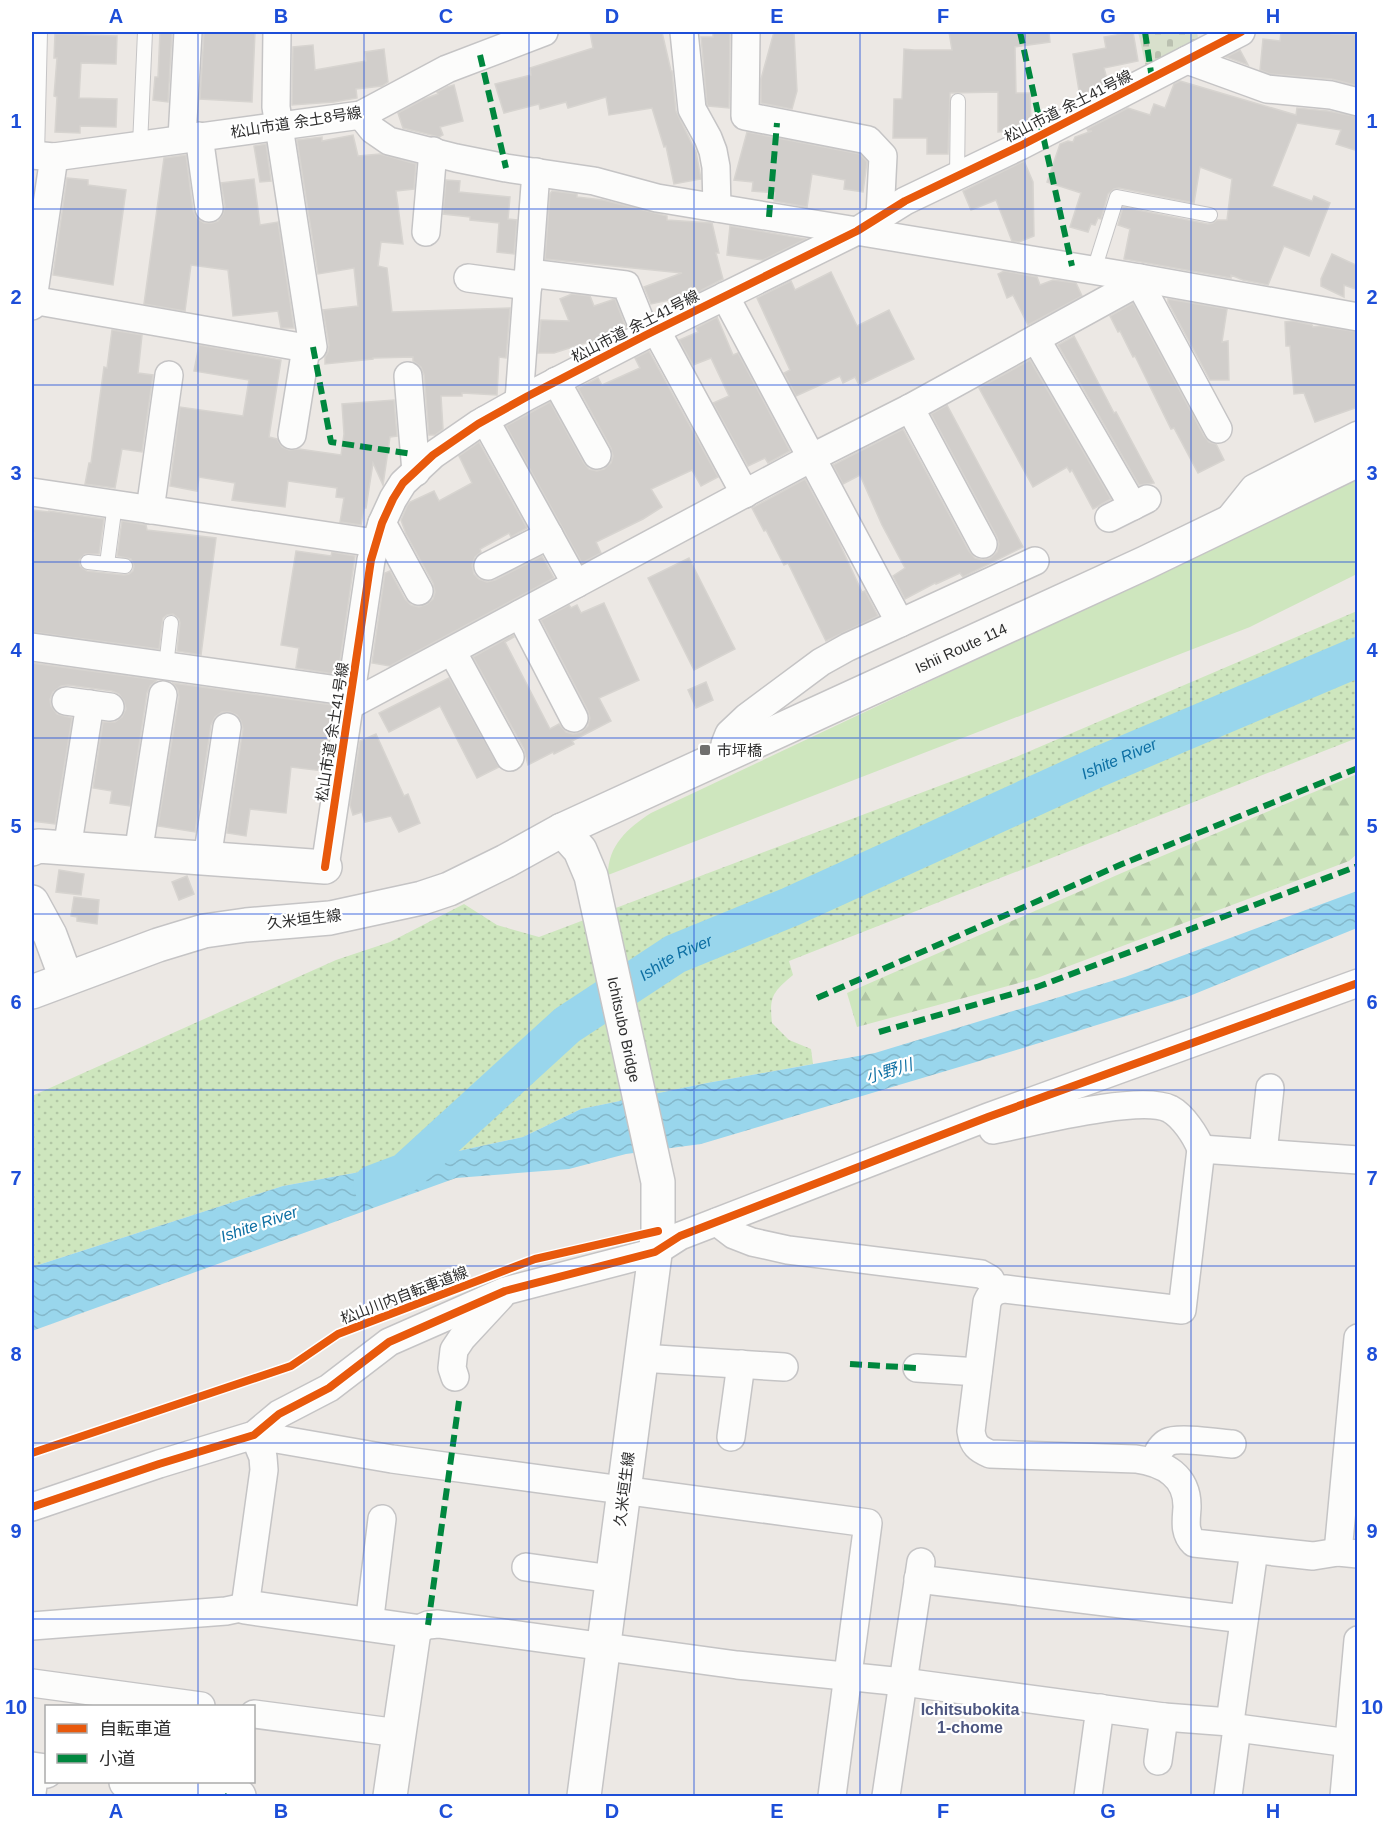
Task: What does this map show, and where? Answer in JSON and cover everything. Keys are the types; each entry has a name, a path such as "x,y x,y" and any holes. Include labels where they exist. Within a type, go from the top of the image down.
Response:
{"main road":[{"name":"Ishii Route 114","path":"562,830 1123,573 1358,460"},
{"name":"Ichitsubo Bridge","path":"562,830 580,850 591,876 658,1182"},
{"name":"久米垣生線","path":"32,992 158,945 204,932 330,918 422,898 449,889 562,830"},
{"path":"32,849 38,846 325,867"},
{"path":"32,902 50,935 66,978"},
{"name":"久米垣生線","path":"584,1797 658,1231 658,1182"},
{"path":"245,1607 414,1631 390,1797"},
{"path":"141,1786 239,1797"}],"street":[{"path":"188,32 190,137 209,208"},
{"path":"41,156 32,302 306,348 313,347 279,126 275,86 277,32"},
{"name":"松山市道 余土8号線","path":"41,156 361,115 447,69 477,43 544,32"},
{"path":"684,32 692,109 708,138 716,167 717,208"},
{"path":"746,32 745,116 868,140 883,156 880,216"},
{"name":"松山市道 余土41号線","path":"325,867 371,560 393,499 403,483 433,455 519,400 857,231 905,201 1022,145 1241,32"},
{"path":"1187,60 1267,88 1331,95 1358,102"},
{"path":"361,115 373,130 389,141 456,158 594,181 657,198 1094,270 1358,317"},
{"path":"426,232 433,152"},
{"path":"519,400 536,172"},
{"path":"468,278 626,285 651,333 745,494"},
{"path":"32,647 166,666 351,699 452,651 811,458 910,408 1140,280"},
{"path":"1140,280 1218,429"},
{"path":"724,296 900,623"},
{"path":"1036,339 1140,503 1109,518"},
{"path":"292,435 306,348"},
{"path":"150,510 169,375"},
{"path":"408,376 416,472"},
{"path":"556,381 597,455"},
{"path":"1203,402 1231,404"},
{"path":"910,408 981,529"},
{"path":"485,420 576,584"},
{"path":"1226,524 1254,488 1358,435"},
{"path":"32,492 150,510 379,533 419,591"},
{"path":"488,566 549,536"},
{"path":"725,756 724,744 729,734 747,717 821,662 848,647 1035,561"},
{"path":"520,614 574,718"},
{"path":"452,651 510,757"},
{"path":"138,854 163,695"},
{"path":"67,849 89,704"},
{"path":"207,859 227,727"},
{"path":"32,1507 254,1435 279,1414 329,1388 389,1342 506,1291 655,1252 680,1236 1010,1109 1358,983"},
{"path":"1263,1153 1270,1088"},
{"path":"936,1138 966,1136 1124,1105 1150,1105 1171,1109 1196,1136 1201,1149 1182,1310 1005,1289 996,1290 991,1294 987,1302 971,1431 972,1441 979,1450 990,1454 1136,1459 1152,1462 1166,1468 1177,1477 1185,1489 1186,1529 1189,1539 1194,1543 1313,1556 1348,1553 1358,1338"},
{"path":"1201,1149 1358,1160"},
{"path":"717,1222 734,1235 752,1242 788,1250 981,1274 990,1279 996,1290"},
{"path":"455,1377 452,1368 454,1350 462,1338 506,1291"},
{"path":"641,1358 784,1367"},
{"path":"731,1437 741,1364"},
{"path":"917,1368 978,1372"},
{"path":"254,1435 392,1458 868,1523 832,1797"},
{"path":"32,1626 226,1611 245,1607 264,1470 263,1457 254,1435"},
{"path":"1152,1462 1160,1449 1168,1442 1179,1440 1232,1444"},
{"path":"369,1625 382,1519"},
{"path":"1228,1797 1244,1619 1254,1550"},
{"path":"526,1567 612,1579"},
{"path":"886,1797 920,1570 1244,1619"},
{"path":"414,1631 428,1625 438,1624 737,1665 903,1682 1233,1725 1348,1743"},
{"path":"1349,1787 1348,1743 1358,1640"},
{"path":"32,1683 146,1703 174,1705"},
{"path":"1088,1797 1100,1708"},
{"path":"255,1714 399,1734"},
{"path":"1158,1761 1164,1717"}],"lane":[{"path":"40,32 41,156"},
{"path":"140,145 145,32"},
{"path":"957,176 958,101"},
{"path":"1094,270 1117,197 1210,215"},
{"path":"108,564 115,504"},
{"path":"88,561 125,566"},
{"path":"166,666 171,623"}],"green space":[{"path":"1138,32 1197,32 1199,44 1147,71"},
{"path":"1357,477 1357,574 1250,627 608,875 611,855 621,838 651,813"},
{"path":"1357,611 1357,738 789,961 793,975 774,995 771,1006 772,1023 789,1040 811,1049 813,1064 581,1109 523,1137 376,1169 283,1186 32,1267 32,1096 336,960 390,942 464,904 497,925 539,937 1016,757"},
{"path":"1357,774 1357,854 1349,861 1037,978 857,1027 847,993 1124,872"}],"water":[{"name":"小野川","path":"1357,891 1357,928 1187,997 701,1144 626,1154 569,1169 456,1178 32,1331 32,1267 283,1186 376,1169 523,1137 581,1109 707,1083 875,1053 1125,977"}],"building":[{"path":"160,32 172,32 168,102 153,100 155,77 158,77"},
{"path":"204,32 255,32 252,102 200,99"},
{"path":"590,32 662,32 672,71 676,111 696,152 701,179 674,184 666,146 664,147 652,108 609,115 606,97 568,108 566,102 540,109 539,104 504,113 495,84 531,75 530,68 593,48"},
{"path":"713,32 730,32 729,108 707,104 701,37 713,37"},
{"path":"774,32 794,32 797,91 792,109 761,103 761,79"},
{"path":"949,32 1049,32 1050,42 1015,47 1016,93 1030,93 1031,123 1014,131 998,132 998,92 950,93 948,154 927,154 927,138 893,138 894,99 902,99 904,49 952,50"},
{"path":"1133,32 1138,61 1104,68 1108,83 1080,97 1073,54 1106,48 1104,37"},
{"path":"1281,32 1331,32 1331,34 1358,35 1358,86 1332,79 1270,74 1260,70 1263,39 1280,41"},
{"path":"55,34 117,36 116,64 81,63 79,98 117,99 116,127 80,126 80,133 55,132 57,97 54,96 57,58 54,58"},
{"path":"313,45 315,70 366,61 365,52 384,49 388,82 382,86 356,89 357,98 292,105 293,47"},
{"path":"1240,50 1248,65 1226,57"},
{"path":"1180,81 1296,115 1297,108 1358,117 1358,151 1336,144 1341,130 1297,123 1272,186 1312,201 1314,196 1330,203 1309,256 1284,246 1268,285 1231,275 1231,278 1124,259 1130,229 1118,225 1123,207 1208,224 1217,220 1227,220 1232,179 1200,167 1194,203 1119,188 1114,189 1108,194 1101,219 1098,218 1095,225 1091,224 1088,232 1070,227 1081,193 1047,182 1060,144 1073,142 1075,137 1092,131 1087,129 1128,108 1150,115 1154,104 1165,108 1174,84"},
{"path":"454,85 463,121 440,127 443,135 439,137 403,128 398,113"},
{"path":"747,132 860,154 867,162 863,192 844,189 845,180 812,174 807,207 774,201 775,193 752,191 753,182 734,180"},
{"path":"353,135 358,156 380,154 416,164 414,189 396,191 403,244 381,242 378,266 387,268 392,312 510,308 506,358 499,357 497,395 462,393 462,396 441,396 443,429 435,435 429,435 424,375 421,367 413,361 413,357 373,358 325,364 329,345 323,310 358,306 354,268 318,274 297,140 322,137 322,141"},
{"path":"266,144 271,181 260,182 254,146"},
{"path":"186,155 193,210 197,218 204,223 218,221 223,214 225,206 221,183 254,179 260,225 278,222 294,328 281,328 278,311 233,316 228,270 191,265 185,311 144,304 164,158"},
{"path":"1024,161 1033,182 1034,236 1019,242 1012,241 996,200 971,210 963,191"},
{"path":"67,178 88,180 88,185 126,190 113,285 53,275"},
{"path":"446,180 460,181 459,192 510,197 508,219 517,220 514,254 497,252 499,223 443,214"},
{"path":"552,191 577,194 577,197 603,200 667,216 667,220 712,223 719,253 716,253 723,279 692,295 651,304 644,287 682,273 545,259"},
{"path":"730,226 806,239 763,260 727,255"},
{"path":"1332,254 1358,266 1358,290 1344,285 1344,297 1321,286 1321,279"},
{"path":"1004,271 1037,277 1040,285 1053,280 1076,283 1082,296 1028,325 1013,295 1007,298 998,274"},
{"path":"831,272 857,326 889,310 914,359 859,385 855,377 843,383 840,376 796,396 784,373 790,370 757,298 791,281 795,290"},
{"path":"572,294 590,296 594,306 615,299 626,328 590,346 588,342 554,353 538,353 541,320 569,321 560,299"},
{"path":"1168,299 1227,309 1222,342 1228,341 1229,380 1210,380"},
{"path":"1133,303 1204,436 1209,442 1216,444 1224,460 1198,473 1174,428 1171,429 1135,356 1133,357 1110,316"},
{"path":"717,317 733,355 738,353 790,451 768,463 765,458 748,466 713,403 729,396 711,358 693,365 679,340 698,332 696,328"},
{"path":"1293,321 1313,327 1358,332 1358,407 1315,422 1304,393 1294,394 1290,346 1286,346 1285,322"},
{"path":"112,330 142,335 138,373 153,375 142,452 122,449 115,488 85,484 89,463 91,463 104,367 107,368"},
{"path":"1074,336 1154,483 1139,485 1058,345"},
{"path":"199,345 281,360 269,437 277,439 282,447 289,450 299,449 341,455 344,434 342,404 394,400 397,436 390,437 383,485 373,463 361,525 340,522 344,498 336,497 337,488 288,481 285,507 232,500 235,483 199,477 197,491 170,486 180,407 243,416 249,380 194,371"},
{"path":"649,351 718,477 701,486 692,470 651,489 662,507 596,542 601,553 582,563 506,426 550,402 584,463 589,469 597,471 604,469 611,463 613,456 611,448 578,388 598,378 602,385 640,368 635,358"},
{"path":"1030,360 1111,499 1093,509 1072,470 1070,472 1067,467 1033,487 979,388"},
{"path":"947,405 1023,547 963,577 960,573 905,599 893,576 905,568 882,525 860,475 843,484 833,465 903,429 969,551 975,558 982,560 990,558 997,552 999,544 997,537 931,414"},
{"path":"479,442 527,528 511,537 509,533 480,549 481,552 475,557 472,565 474,574 487,582 495,580 542,556 554,578 390,666 372,663 385,573 390,571 405,599 411,605 419,607 427,604 433,599 435,592 433,583 406,534 401,520 407,506 410,502 434,491 439,501 472,483 459,456"},
{"path":"805,479 837,538 862,592 865,591 878,616 826,641 788,563 784,565 752,508"},
{"path":"32,510 104,519 99,554 85,554 79,560 80,566 87,571 124,575 133,571 134,566 131,559 117,556 122,521 146,525 147,530 216,538 201,655 177,651 180,623 173,614 163,618 159,649 32,632 34,533 32,533"},
{"path":"296,551 331,556 332,552 355,556 339,668 335,667 334,674 296,668 299,648 281,645"},
{"path":"689,558 735,649 694,670 648,578"},
{"path":"604,603 639,680 599,698 611,721 572,741 574,744 528,765 524,749 473,657 513,635 514,637 505,642 550,729 559,724 566,732 573,734 581,732 588,726 590,718 588,711 541,620 569,605 571,608 577,605 581,613"},
{"path":"32,663 157,680 150,686 147,693 130,806 110,803 112,791 93,788 103,722 115,722 122,717 126,709 124,701 119,694 112,691 61,686 53,692 50,699 51,706 57,714 72,718 55,824 32,821"},
{"path":"449,678 499,767 477,778 440,706 389,732 379,713"},
{"path":"706,682 713,700 696,708 688,690"},
{"path":"173,683 333,705 323,771 291,767 286,813 250,809 246,836 227,833 243,729 237,715 222,712 215,717 211,725 195,832 158,826 179,697 178,690"},
{"path":"376,734 404,796 408,794 420,823 399,832 391,816 365,822 362,812 353,815 350,805 360,741"},
{"path":"59,870 84,874 81,895 56,892"},
{"path":"187,876 194,894 179,900 172,882"},
{"path":"74,897 99,900 97,924 77,921 77,917 71,916"}],"waterway":[{"name":"Ishite River","path":"373,1185 405,1173 567,1025 675,954 790,907 1098,767 1358,657"}],"marked path":[{"path":"1020,32 1072,266"},
{"path":"1145,32 1152,79"},
{"path":"480,55 506,168"},
{"path":"769,217 777,123"},
{"path":"313,347 331,442 413,454"},
{"path":"817,998 1122,864 1358,768"},
{"path":"879,1032 1037,987 1358,866"},
{"path":"850,1364 917,1368"},
{"path":"428,1625 459,1401"}],"cycle path":[{"path":"325,867 371,560 382,523 393,499 403,483 433,455 478,424 528,396 857,231 905,201 1022,145 1241,32"},
{"path":"32,1507 254,1435 279,1414 329,1388 389,1342 505,1291 655,1252 680,1236 988,1117 1358,983"},
{"name":"松山川内自転車道線","path":"32,1453 291,1366 338,1334 535,1259 658,1231"}],"place":[{"name":"市坪橋","path":"705,750"}],"district":[{"name":"Ichitsubokita 1-chome","path":"970,1718"}]}
